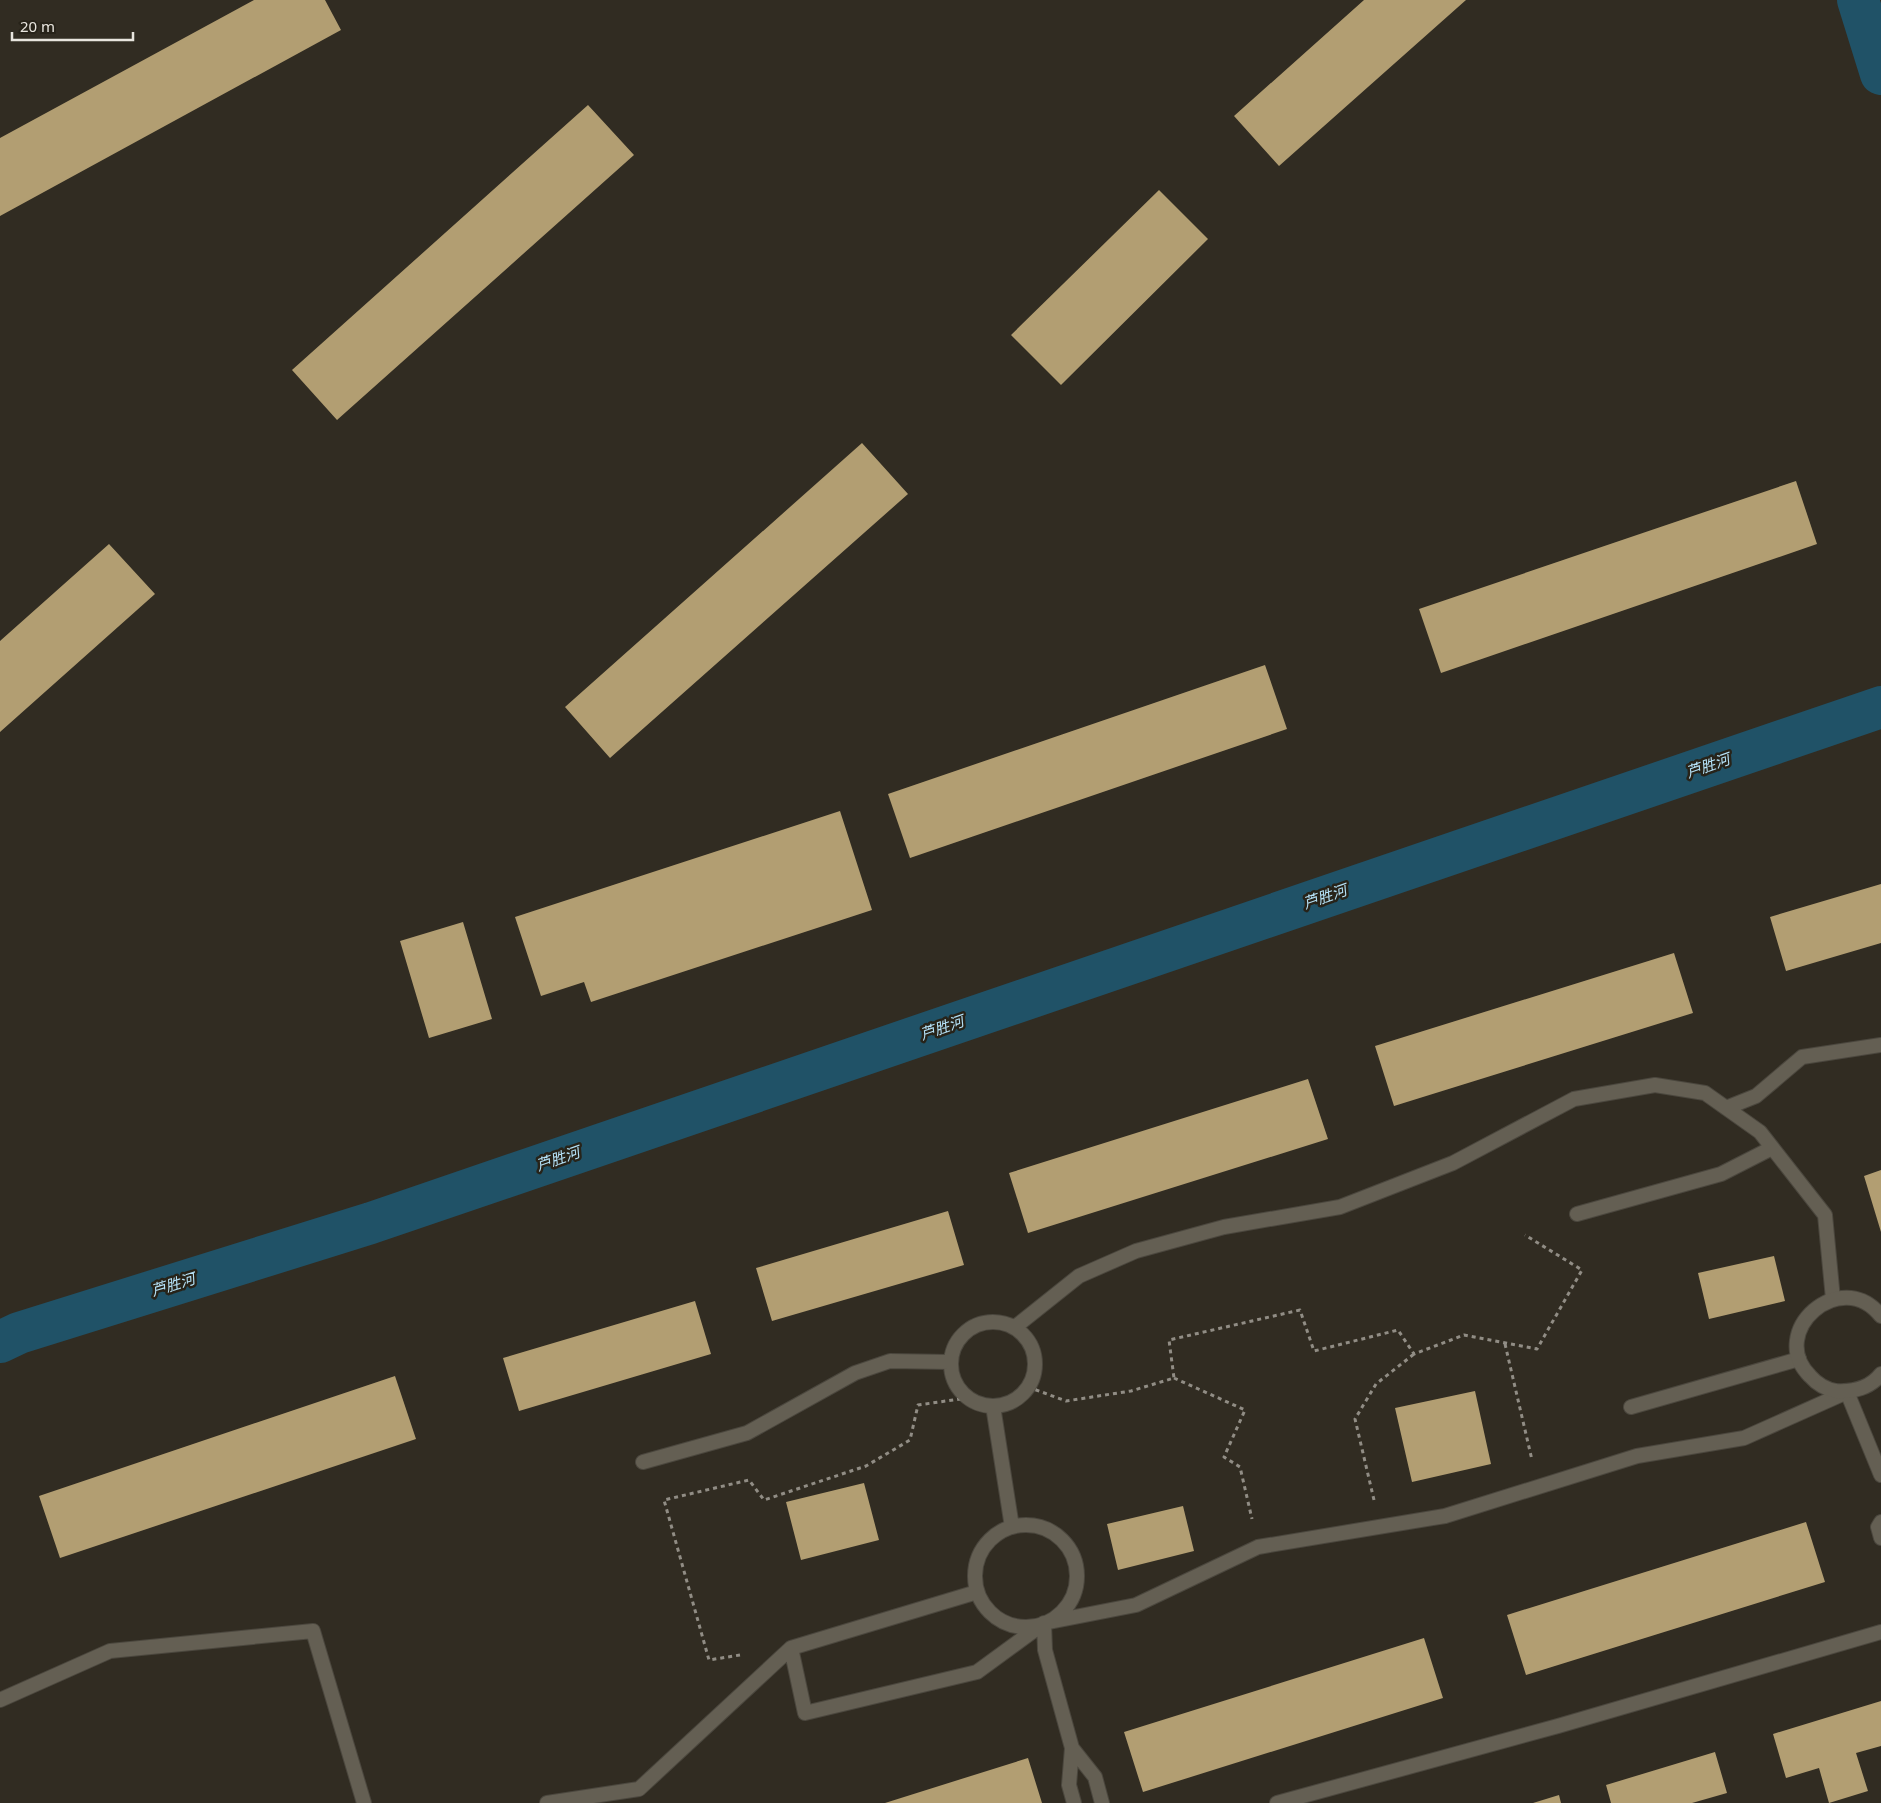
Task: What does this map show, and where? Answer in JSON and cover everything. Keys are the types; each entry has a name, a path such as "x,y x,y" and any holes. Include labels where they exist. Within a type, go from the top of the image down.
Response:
{"street":[{"path":"1726,1108 1756,1096 1802,1057 1881,1045"},
{"path":"1015,1327 1079,1276 1136,1252 1224,1227 1340,1207 1453,1163 1574,1099 1655,1085 1705,1093 1760,1132 1825,1215 1833,1299"},
{"path":"1577,1214 1721,1174 1772,1148"},
{"path":"1847,1392 1832,1390 1818,1384 1807,1373 1799,1359 1797,1344 1800,1329 1808,1315 1819,1305 1833,1299 1848,1298 1864,1302 1881,1316"},
{"path":"986,1321 1001,1322 1015,1327 1026,1337 1033,1348 1036,1362 1034,1376 1028,1387 1019,1398 1007,1404 993,1406 980,1404 967,1398 958,1389 952,1377 950,1362 953,1348 960,1335 972,1326 986,1321"},
{"path":"1631,1407 1799,1359"},
{"path":"643,1462 747,1433 855,1373 890,1361 950,1362"},
{"path":"791,1648 805,1713 978,1672 1044,1623 1059,1614 1070,1601 1076,1585 1076,1567 1071,1551 1060,1538 1046,1529 1029,1525 1012,1527 996,1534 985,1545 977,1559 974,1576 977,1592 985,1606 997,1617 1011,1624 1028,1627 1044,1623 1136,1605 1258,1547 1445,1516 1637,1456 1744,1438 1847,1392 1863,1388 1876,1380 1881,1374"},
{"path":"1847,1392 1881,1475"},
{"path":"993,1406 1012,1527"},
{"path":"1881,1522 1878,1527 1881,1538"},
{"path":"548,1803 639,1788 791,1648 977,1592"},
{"path":"1044,1623 1045,1650 1072,1748 1069,1785 1074,1803"},
{"path":"0,1700 110,1651 313,1631 364,1803"},
{"path":"1277,1803 1558,1726 1881,1632"},
{"path":"1072,1748 1095,1777 1102,1803"}],"path":[{"path":"1380,1527 1355,1420 1376,1384 1414,1354 1464,1335 1536,1349 1582,1270 1525,1235"},
{"path":"1174,1378 1169,1340 1300,1310 1314,1351 1398,1330 1414,1354"},
{"path":"1505,1344 1538,1486"},
{"path":"1028,1387 1066,1401 1131,1391 1174,1378 1245,1410 1224,1456 1240,1467 1258,1547"},
{"path":"746,1655 709,1660 664,1500 749,1480 764,1500 848,1473 866,1466 910,1440 918,1405 967,1398"}],"building":[{"path":"254,0 325,0 341,30 0,216 0,138"},
{"path":"1364,0 1466,0 1279,166 1234,116"},
{"path":"588,105 634,155 337,420 292,370"},
{"path":"1159,190 1208,239 1061,385 1011,335"},
{"path":"862,443 908,494 610,758 565,707"},
{"path":"1796,481 1817,544 1441,673 1419,609"},
{"path":"109,544 155,594 0,732 0,641"},
{"path":"1265,665 1287,729 910,858 888,794"},
{"path":"840,811 872,910 591,1002 584,982 541,996 515,917"},
{"path":"1881,884 1881,943 1786,971 1770,917"},
{"path":"463,922 492,1019 429,1038 400,941"},
{"path":"1674,953 1693,1013 1394,1106 1375,1046"},
{"path":"1308,1079 1328,1139 1028,1233 1009,1173"},
{"path":"1881,1170 1881,1232 1864,1176"},
{"path":"948,1211 964,1265 772,1321 756,1268"},
{"path":"1774,1256 1785,1301 1709,1319 1698,1273"},
{"path":"695,1301 711,1354 519,1411 503,1358"},
{"path":"395,1376 416,1439 60,1558 39,1496"},
{"path":"1475,1391 1491,1464 1412,1482 1395,1408"},
{"path":"864,1483 879,1540 801,1560 786,1502"},
{"path":"1183,1506 1194,1551 1118,1570 1107,1524"},
{"path":"1806,1522 1825,1582 1526,1675 1507,1615"},
{"path":"1424,1638 1443,1698 1143,1792 1124,1732"},
{"path":"1881,1701 1881,1746 1856,1753 1868,1791 1829,1803 1819,1768 1786,1778 1773,1734"},
{"path":"1715,1752 1727,1793 1692,1803 1611,1803 1606,1785"},
{"path":"1028,1758 1042,1803 885,1803"},
{"path":"1559,1795 1561,1803 1533,1803"}],"waterway":[{"path":"1858,0 1881,74"},
{"name":"芦胜河","path":"0,1342 19,1333 371,1223 1881,707"}]}
